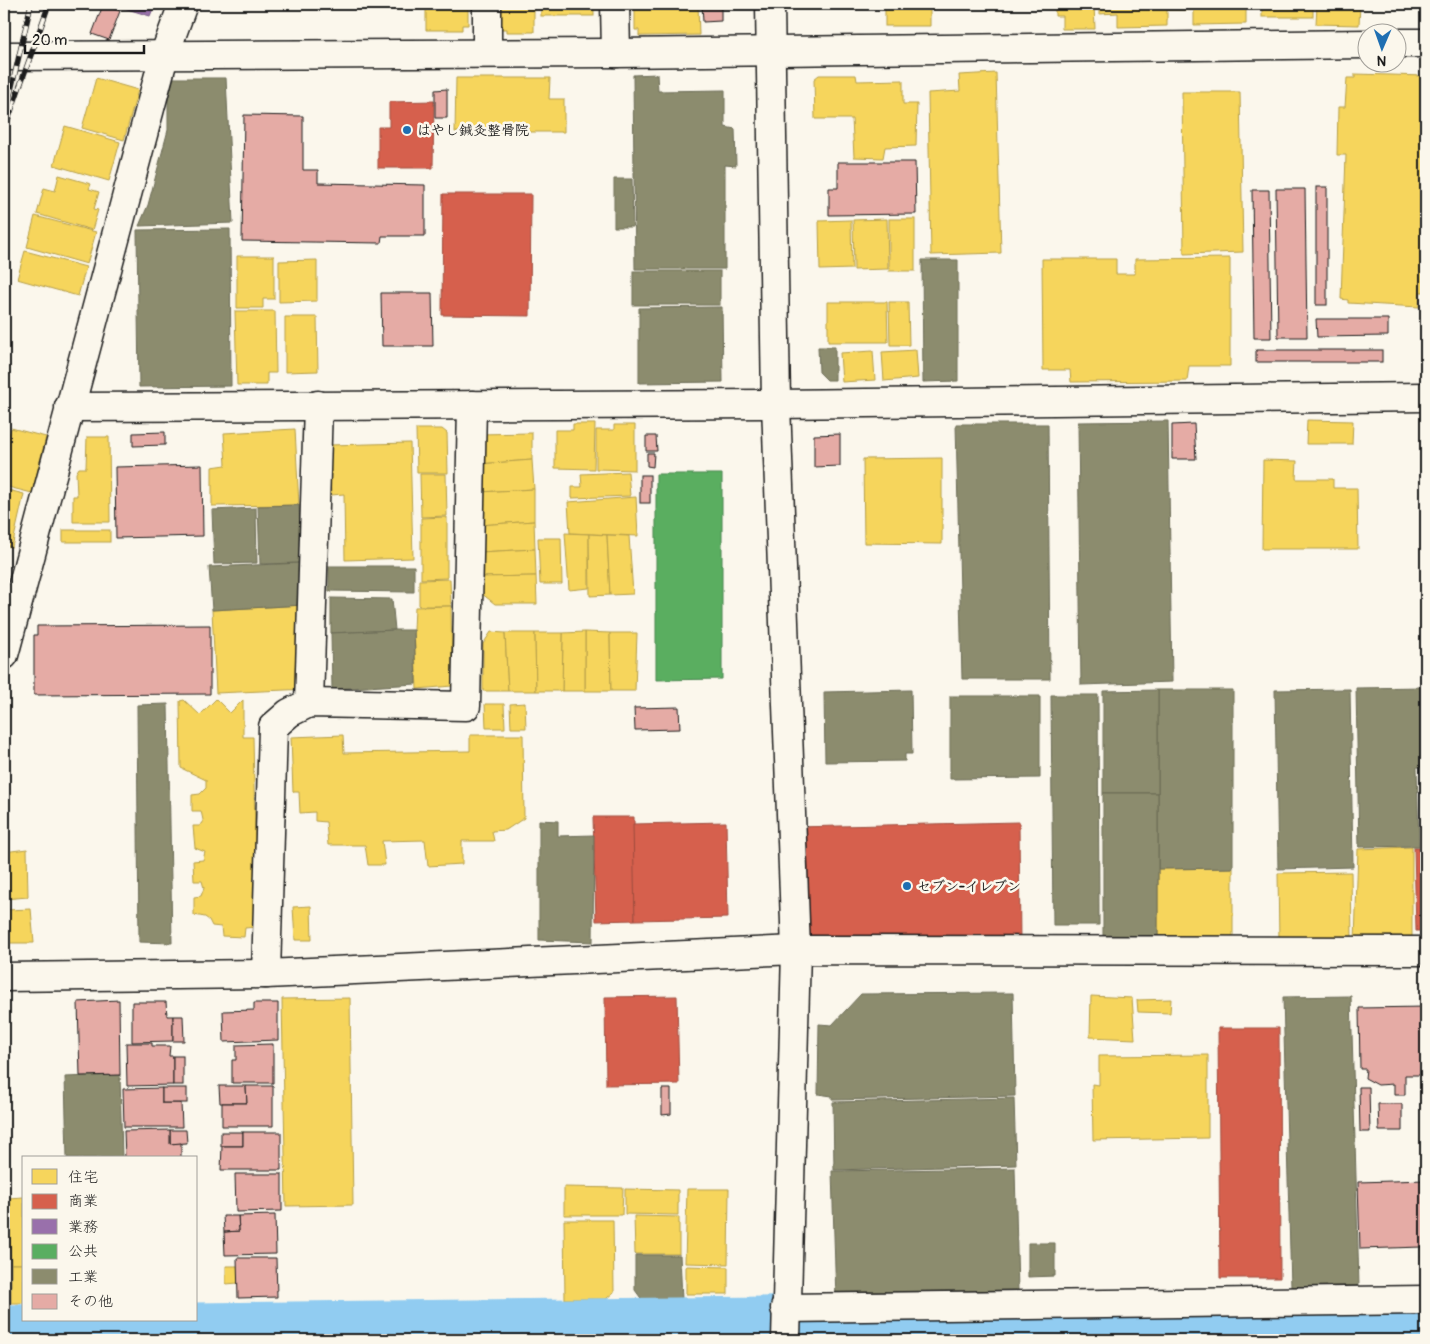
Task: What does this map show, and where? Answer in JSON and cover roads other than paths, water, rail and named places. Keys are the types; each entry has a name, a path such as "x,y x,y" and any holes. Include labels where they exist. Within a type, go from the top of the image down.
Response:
{"street":[{"path":"4,654 164,56 183,4"},
{"path":"487,4 487,53"},
{"path":"616,4 616,52"},
{"path":"770,4 776,404 796,950 786,1324 1426,1300"},
{"path":"1408,43 1426,43"},
{"path":"4,56 771,51 1358,44"},
{"path":"69,407 776,404 1426,397"},
{"path":"266,974 273,727 289,713 310,703 466,706 472,405"},
{"path":"310,703 318,406"},
{"path":"4,977 266,974 796,950 1426,951"}],"waterway":[{"path":"4,1340 1426,1325"}],"railway":[{"path":"4,14 6,4"},
{"path":"9,99 31,4"},
{"path":"4,131 49,4"}],"place":[{"name":"はやし鍼灸整骨院","path":"407,130"},
{"name":"セブン-イレブン","path":"907,886"}]}
